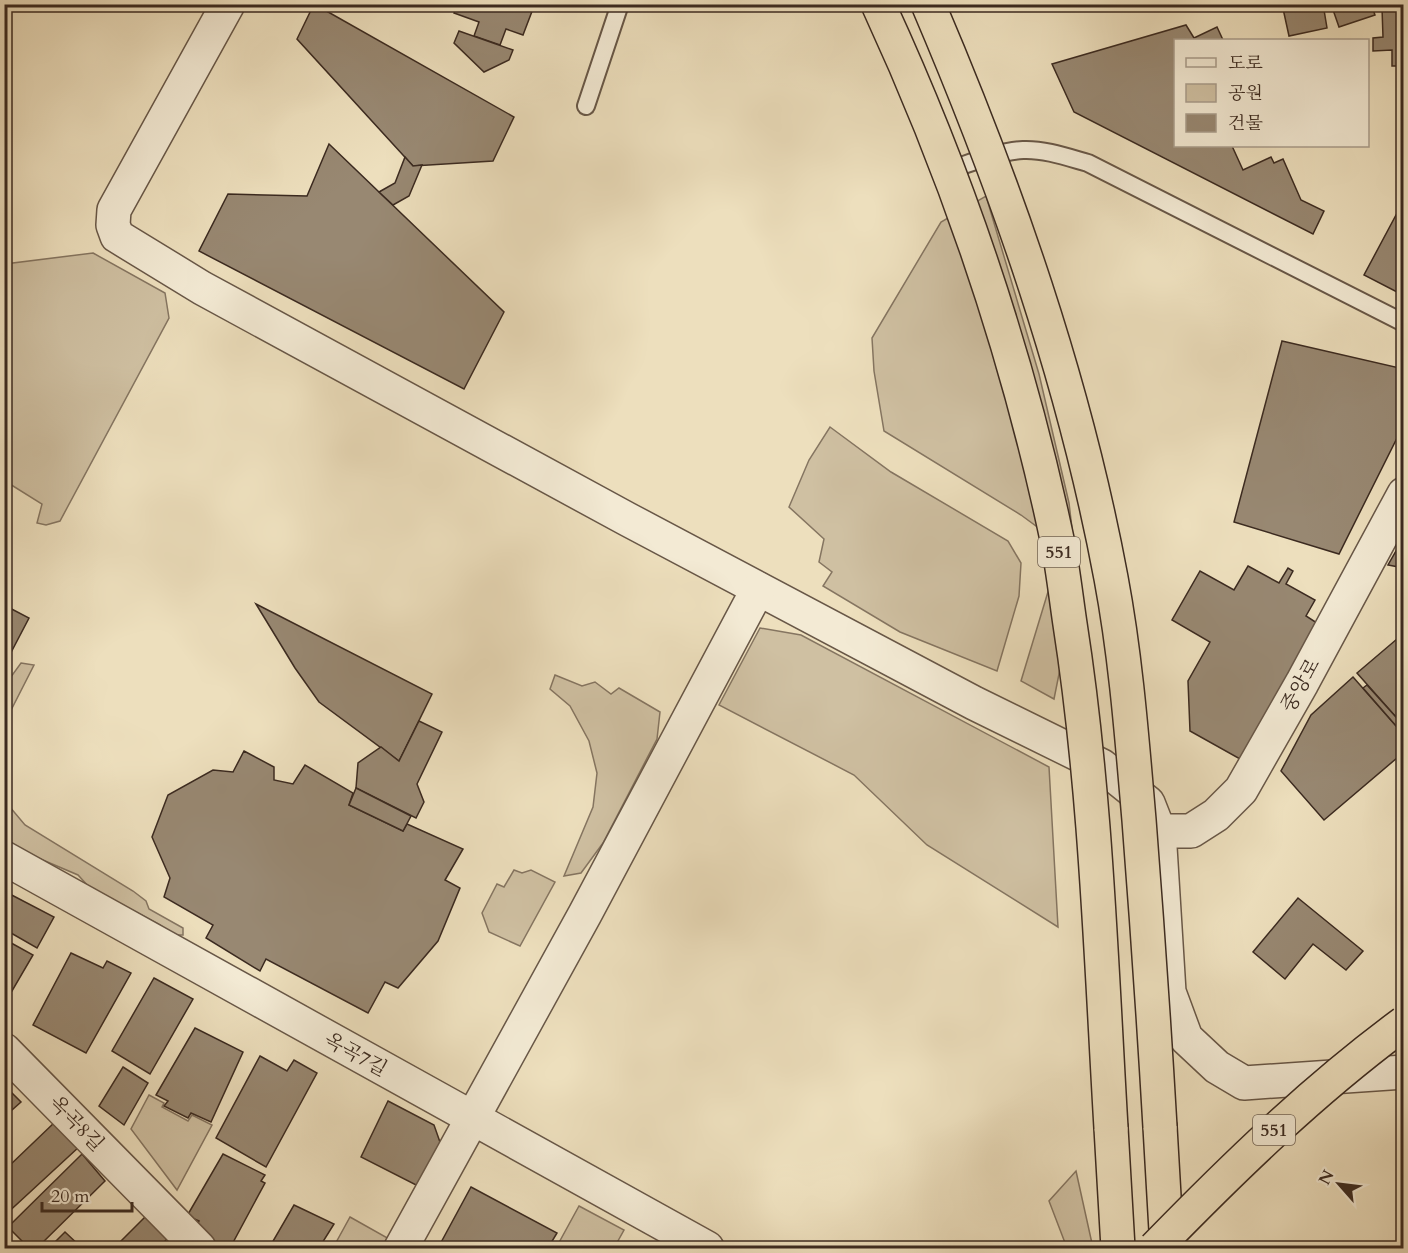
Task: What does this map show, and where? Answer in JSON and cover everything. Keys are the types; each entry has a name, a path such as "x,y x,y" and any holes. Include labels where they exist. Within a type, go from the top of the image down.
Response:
{"highway":[{"name":"551","path":"878,4 907,67 953,183 999,313 1058,545 1080,688 1094,836 1118,1248"},
{"name":"551","path":"928,4 966,93 1011,212 1046,321 1087,466 1111,579 1130,709 1150,953 1167,1248"},
{"name":"551","path":"1155,1248 1234,1167 1280,1124 1404,1023"}],"street":[{"path":"228,4 114,210 113,225 117,236 244,311 759,589 974,703 1102,766 1148,803 1159,831 1169,992 1186,1038 1217,1067 1244,1083 1404,1072"},
{"name":"중앙로","path":"1159,831 1191,831 1216,815 1241,789 1302,683 1404,494"},
{"path":"401,1248 759,589"},
{"name":"옥곡7길","path":"4,858 707,1248"},
{"path":"1334,1077 1404,1047"},
{"name":"옥곡8길","path":"4,1050 199,1248"}],"lane":[{"path":"586,106 620,4"},
{"path":"958,167 1022,150 1055,154 1088,163 1404,323"}],"green space":[{"path":"986,196 1039,374 1069,503 1078,579 1054,699 1021,681 1054,572 1044,532 1021,515 884,431 874,371 872,338 941,222"},
{"path":"93,253 165,293 169,318 60,521 46,525 37,523 42,504 5,481 5,264"},
{"path":"830,427 891,472 1008,541 1021,563 1019,596 997,671 900,632 823,586 832,572 819,562 824,539 789,507 809,460"},
{"path":"760,628 801,635 1049,767 1058,927 927,845 854,775 719,705"},
{"path":"21,663 34,665 5,722 5,685"},
{"path":"555,675 582,686 595,682 611,694 619,688 660,712 657,739 603,843 581,873 564,876 593,807 597,773 589,741 570,706 550,689"},
{"path":"4,800 25,825 133,891 146,901 149,909 183,928 183,935 174,935 160,925 89,887 78,875 5,844"},
{"path":"514,870 522,873 531,870 555,882 520,946 489,932 482,913 497,884 504,887"},
{"path":"149,1095 164,1103 162,1107 188,1121 192,1115 212,1125 177,1190 131,1129"},
{"path":"1076,1171 1093,1248 1067,1248 1049,1201"},
{"path":"579,1206 624,1230 614,1248 556,1248"},
{"path":"350,1217 391,1240 387,1248 333,1248"}],"building":[{"path":"314,4 514,117 493,161 413,166 297,39"},
{"path":"457,4 530,4 534,6 523,35 506,29 500,45 474,36 479,22 454,13"},
{"path":"1282,4 1323,4 1327,28 1289,36"},
{"path":"1331,4 1371,4 1375,15 1339,27"},
{"path":"1404,7 1404,66 1392,66 1392,50 1373,51 1373,38 1383,37 1382,8"},
{"path":"1186,25 1194,38 1217,27 1223,39 1174,39 1174,147 1232,147 1243,170 1271,157 1274,163 1283,159 1301,200 1324,211 1313,234 1074,112 1052,64"},
{"path":"459,31 513,50 509,60 484,72 454,43"},
{"path":"329,144 504,312 464,389 199,251 228,194 307,196"},
{"path":"405,157 413,166 422,165 409,196 393,205 379,192 395,183"},
{"path":"1404,200 1404,280 1397,292 1364,275"},
{"path":"1282,341 1404,369 1404,424 1339,554 1234,522"},
{"path":"1404,537 1404,568 1388,565"},
{"path":"1248,566 1279,583 1288,568 1293,571 1286,584 1315,600 1306,616 1317,623 1240,759 1190,731 1188,681 1210,642 1172,620 1200,571 1234,590"},
{"path":"256,604 432,694 399,761 319,702 295,668"},
{"path":"4,605 29,618 6,662 4,662"},
{"path":"1404,633 1404,726 1357,673"},
{"path":"1353,677 1404,735 1404,752 1324,820 1281,771 1311,715"},
{"path":"1367,685 1404,726 1404,735 1363,688"},
{"path":"419,721 442,732 417,784 424,802 416,818 356,788 358,763 381,747 399,761"},
{"path":"244,751 274,767 274,780 293,784 305,765 353,793 349,805 403,831 407,824 463,849 445,880 460,888 438,941 398,988 385,982 368,1013 266,959 260,971 206,938 213,925 164,897 170,878 152,837 168,795 213,770 233,772"},
{"path":"356,788 411,816 403,831 349,805"},
{"path":"4,891 54,917 37,948 4,929"},
{"path":"1298,898 1363,951 1346,970 1313,944 1285,979 1253,952"},
{"path":"4,939 33,955 12,991 4,986"},
{"path":"71,953 103,968 107,961 131,973 86,1053 33,1025"},
{"path":"154,978 193,999 150,1074 112,1051"},
{"path":"195,1028 243,1052 211,1122 191,1113 188,1118 164,1106 168,1101 156,1095"},
{"path":"260,1056 287,1071 294,1060 317,1073 266,1167 216,1138"},
{"path":"123,1067 148,1083 124,1125 99,1106"},
{"path":"4,1085 21,1102 4,1117"},
{"path":"388,1101 434,1125 441,1145 420,1187 361,1157"},
{"path":"56,1121 80,1146 4,1216 4,1162 9,1166"},
{"path":"82,1154 105,1181 37,1248 29,1248 8,1227"},
{"path":"223,1154 265,1175 261,1181 265,1183 230,1248 219,1244 214,1245 196,1228 199,1221 187,1216"},
{"path":"471,1187 557,1233 548,1248 438,1248"},
{"path":"294,1205 334,1224 319,1248 269,1248"},
{"path":"147,1215 169,1237 158,1248 114,1248"},
{"path":"65,1232 82,1248 49,1248"}]}
